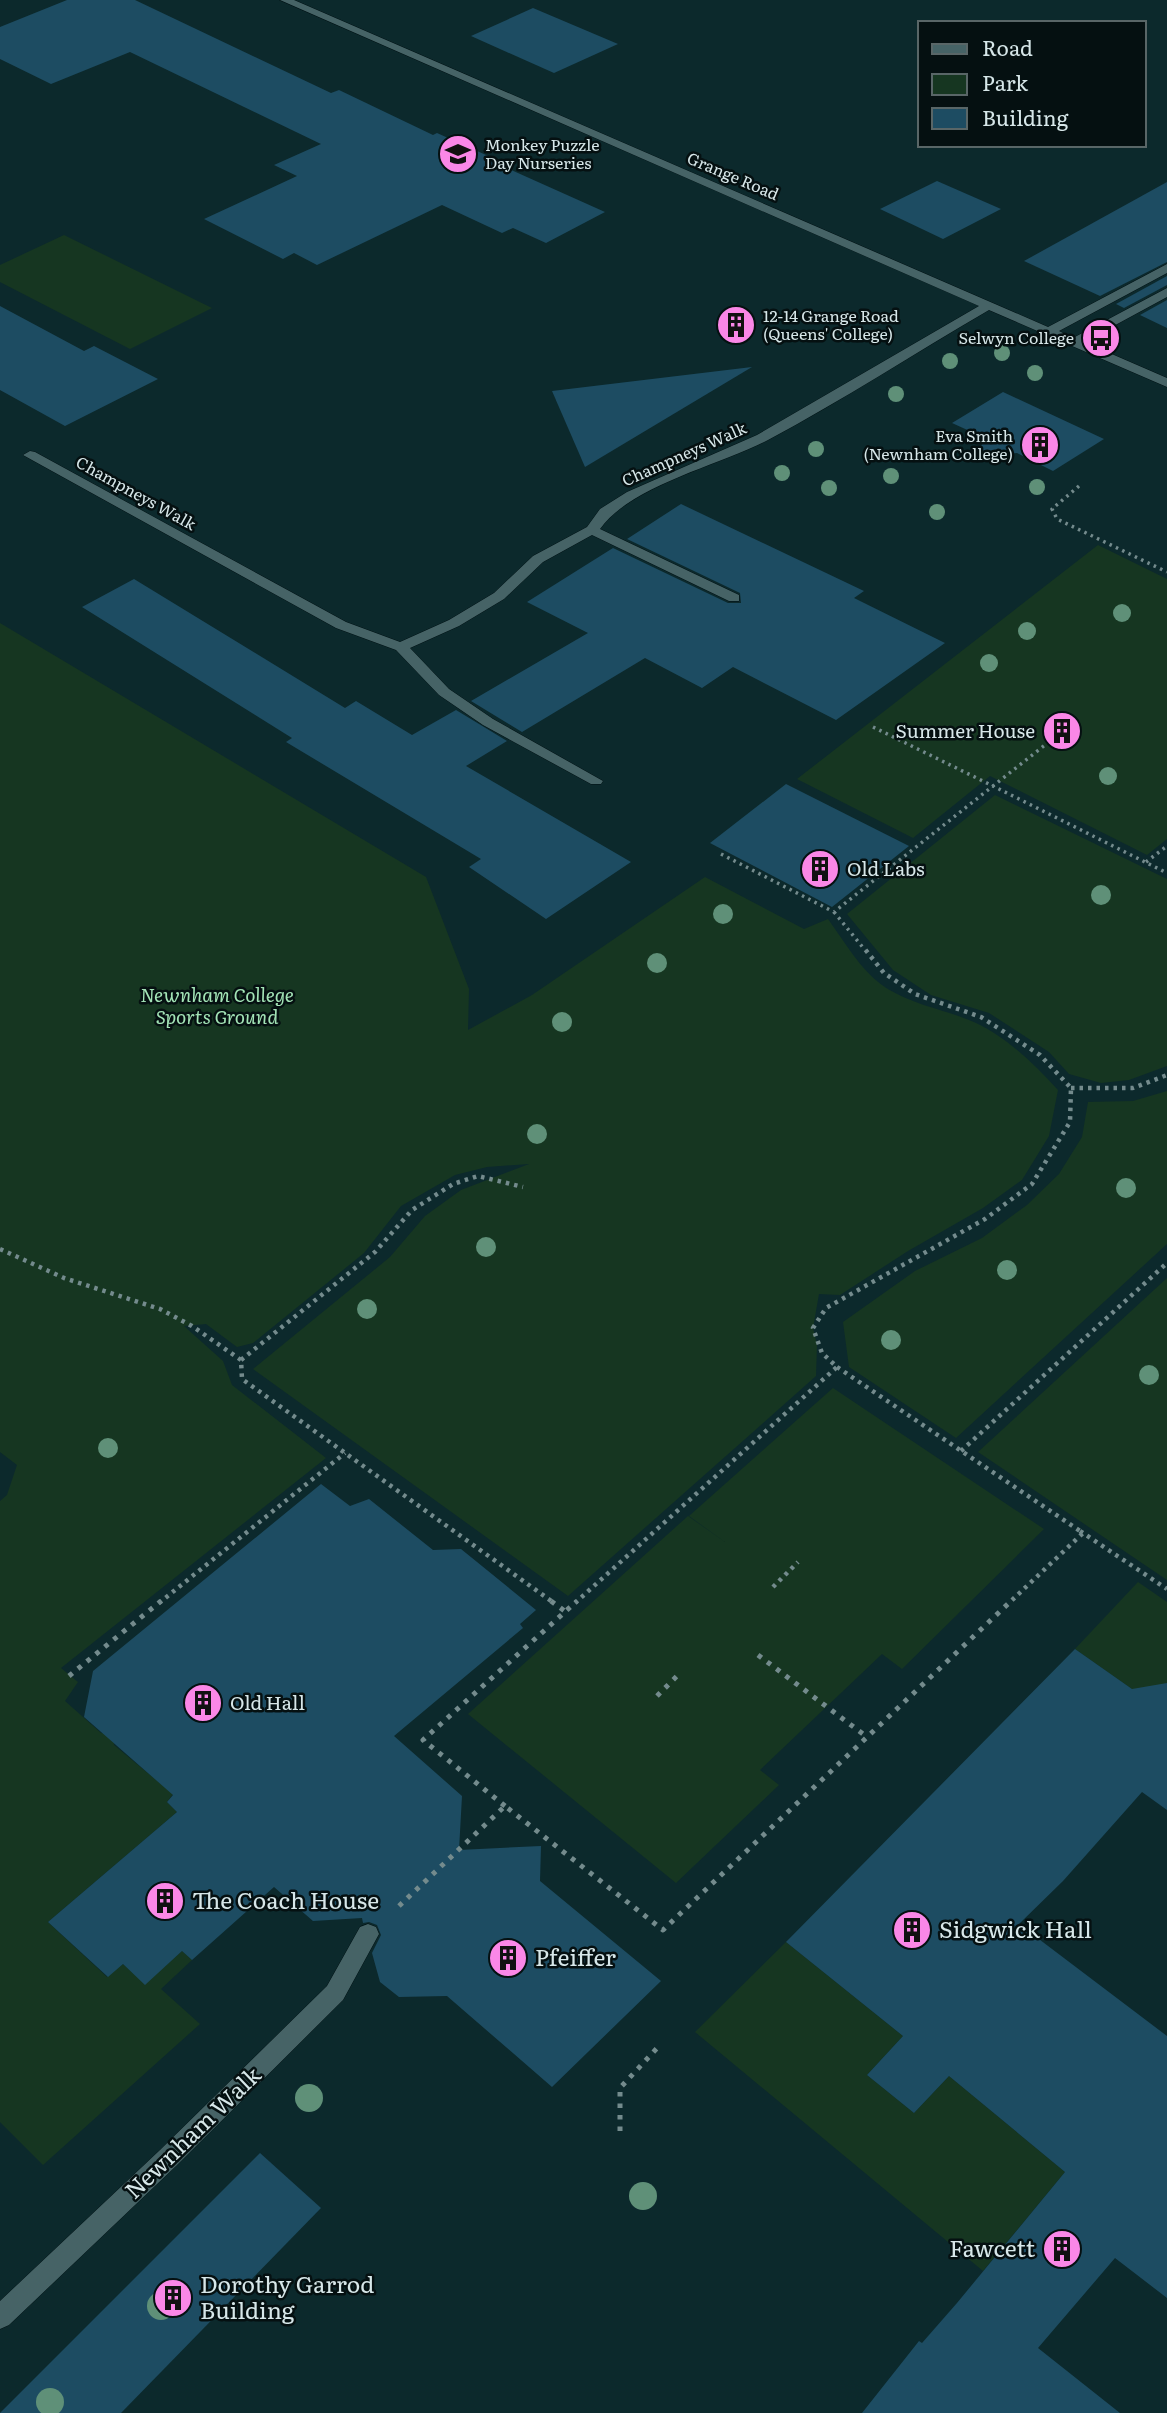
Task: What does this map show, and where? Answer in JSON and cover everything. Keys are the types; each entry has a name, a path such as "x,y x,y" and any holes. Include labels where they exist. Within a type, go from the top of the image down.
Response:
{"street":[{"name":"Grange Road","path":"285,0 1167,383"},
{"path":"1050,331 1167,268"},
{"path":"1075,342 1167,292"},
{"name":"Champneys Walk","path":"30,455 341,625 401,647 454,623 499,596 538,559 592,530 606,512 632,495 762,438 990,304"},
{"path":"592,530 734,598"},
{"path":"401,647 444,692 488,722 596,781"},
{"name":"Newnham Walk","path":"0,2317 168,2158 335,1993 368,1934"}],"path":[{"path":"1079,486 1052,509 1058,519 1167,572"},
{"path":"873,727 1167,873"},
{"path":"834,912 1045,745"},
{"path":"1146,862 1167,846"},
{"path":"721,854 834,912 884,973 915,994 981,1017 1040,1055 1071,1088 1070,1122 1032,1184 985,1219 827,1308 813,1328 822,1353 837,1367 1167,1589"},
{"path":"1071,1088 1133,1088 1167,1075"},
{"path":"241,1360 375,1252 412,1210 453,1184 478,1176 523,1187"},
{"path":"0,1249 64,1278 160,1309 192,1326 241,1360"},
{"path":"961,1451 1167,1262"},
{"path":"241,1360 242,1379 566,1612"},
{"path":"837,1367 424,1740 663,1930 1083,1533 1073,1527"},
{"path":"69,1676 345,1453"},
{"path":"773,1587 798,1562"},
{"path":"758,1655 867,1737"},
{"path":"657,1696 681,1672"},
{"path":"368,1934 505,1807"},
{"path":"620,2132 620,2088 659,2046"}],"green space":[{"path":"64,235 212,308 130,349 0,282 0,265"},
{"path":"1098,545 1167,579 1167,839 1147,855 990,776 913,838 797,779"},
{"name":"Newnham College Sports Ground","path":"0,623 426,877 469,989 468,1030 532,995 705,877 804,929 828,919 859,963 882,985 916,1002 988,1029 1020,1053 1058,1090 1049,1136 1022,1180 983,1208 908,1251 840,1295 819,1294 813,1328 817,1345 816,1376 568,1596 253,1369 390,1257 425,1216 461,1190 529,1164 487,1167 455,1175 401,1206 364,1253 253,1343 237,1347 206,1324 184,1326 223,1361 232,1385 326,1458 61,1668 78,1682 65,1701 101,1733 113,1734 114,1745 173,1794 167,1802 177,1812 48,1922 107,1977 123,1964 145,1984 182,1951 192,1960 161,1989 200,2024 43,2165 0,2122 0,1501 7,1495 17,1465 0,1452"},
{"path":"995,795 1167,879 1167,1066 1129,1080 1101,1083 1069,1074 1049,1052 989,1013 931,995 893,970 847,914"},
{"path":"1167,1091 1167,1244 956,1438 849,1367 843,1322 915,1271 982,1238 1027,1205 1059,1174 1082,1137 1088,1102 1133,1101"},
{"path":"1167,1278 1167,1580 978,1452"},
{"path":"833,1388 1044,1529 902,1669 882,1654 760,1770 779,1785 676,1883 468,1714 688,1516 725,1542 689,1516"},
{"path":"1138,1582 1167,1602 1167,1683 1143,1697 1075,1649"},
{"path":"786,1942 903,2036 867,2075 914,2113 949,2076 1065,2172 983,2271 695,2032"}],"building":[{"path":"67,0 135,0 331,93 339,90 433,135 437,133 513,167 509,169 605,212 546,243 513,228 502,233 442,205 317,265 294,253 283,259 204,219 297,176 274,165 321,144 130,52 51,84 0,59 0,27"},
{"path":"533,8 618,44 554,73 471,36"},
{"path":"937,181 1001,209 943,239 880,209"},
{"path":"1167,182 1167,262 1100,296 1024,261"},
{"path":"1167,276 1167,285 1124,308 1116,304"},
{"path":"1167,300 1167,328 1140,315"},
{"path":"0,306 84,351 94,346 158,379 65,426 0,390"},
{"path":"752,367 585,467 552,391"},
{"name":"Eva Smith (Newnham College)","path":"1003,392 1104,439 1053,471 1017,453 976,457 985,438 952,423"},
{"path":"681,504 864,591 854,598 945,643 836,720 733,667 702,688 645,658 522,732 471,701 588,633 527,602 613,548 728,603 741,603 740,593 627,539"},
{"path":"134,579 345,708 356,701 412,735 456,710 507,741 466,766 631,862 546,919 469,867 481,859 286,742 292,738 82,607"},
{"name":"Old Labs","path":"786,784 909,846 832,907 710,843"},
{"path":"321,1484 350,1506 369,1499 433,1550 461,1549 536,1610 520,1624 523,1628 394,1736 462,1796 459,1850 541,1846 540,1881 661,1981 552,2087 447,1996 399,1997 380,1982 372,1953 381,1935 377,1925 363,1923 362,1918 313,1921 274,1887 192,1960 182,1951 145,1985 123,1964 108,1977 48,1922 177,1812 167,1802 173,1795 84,1717 93,1671"},
{"name":"Sidgwick Hall","path":"1075,1649 1132,1689 1167,1683 1167,1810 1142,1792 1063,1881 1019,1924 1167,2036 1167,2298 1115,2258 1038,2348 1120,2413 862,2413 919,2341 922,2343 957,2303 1065,2172 949,2076 914,2113 867,2075 903,2036 786,1942"},
{"name":"Dorothy Garrod Building","path":"260,2153 321,2208 121,2413 0,2413"}],"place":[{"name":"Monkey Puzzle Day Nurseries","path":"458,154"},
{"name":"12-14 Grange Road (Queens' College)","path":"736,325"},
{"name":"Selwyn College","path":"1101,338"},
{"name":"Eva Smith (Newnham College)","path":"1040,445"},
{"name":"Summer House","path":"1062,731"},
{"name":"Old Labs","path":"820,869"},
{"name":"Old Hall","path":"203,1703"},
{"name":"The Coach House","path":"165,1901"},
{"name":"Sidgwick Hall","path":"912,1930"},
{"name":"Pfeiffer","path":"508,1958"},
{"name":"Fawcett","path":"1062,2249"},
{"name":"Dorothy Garrod Building","path":"173,2298"}]}
